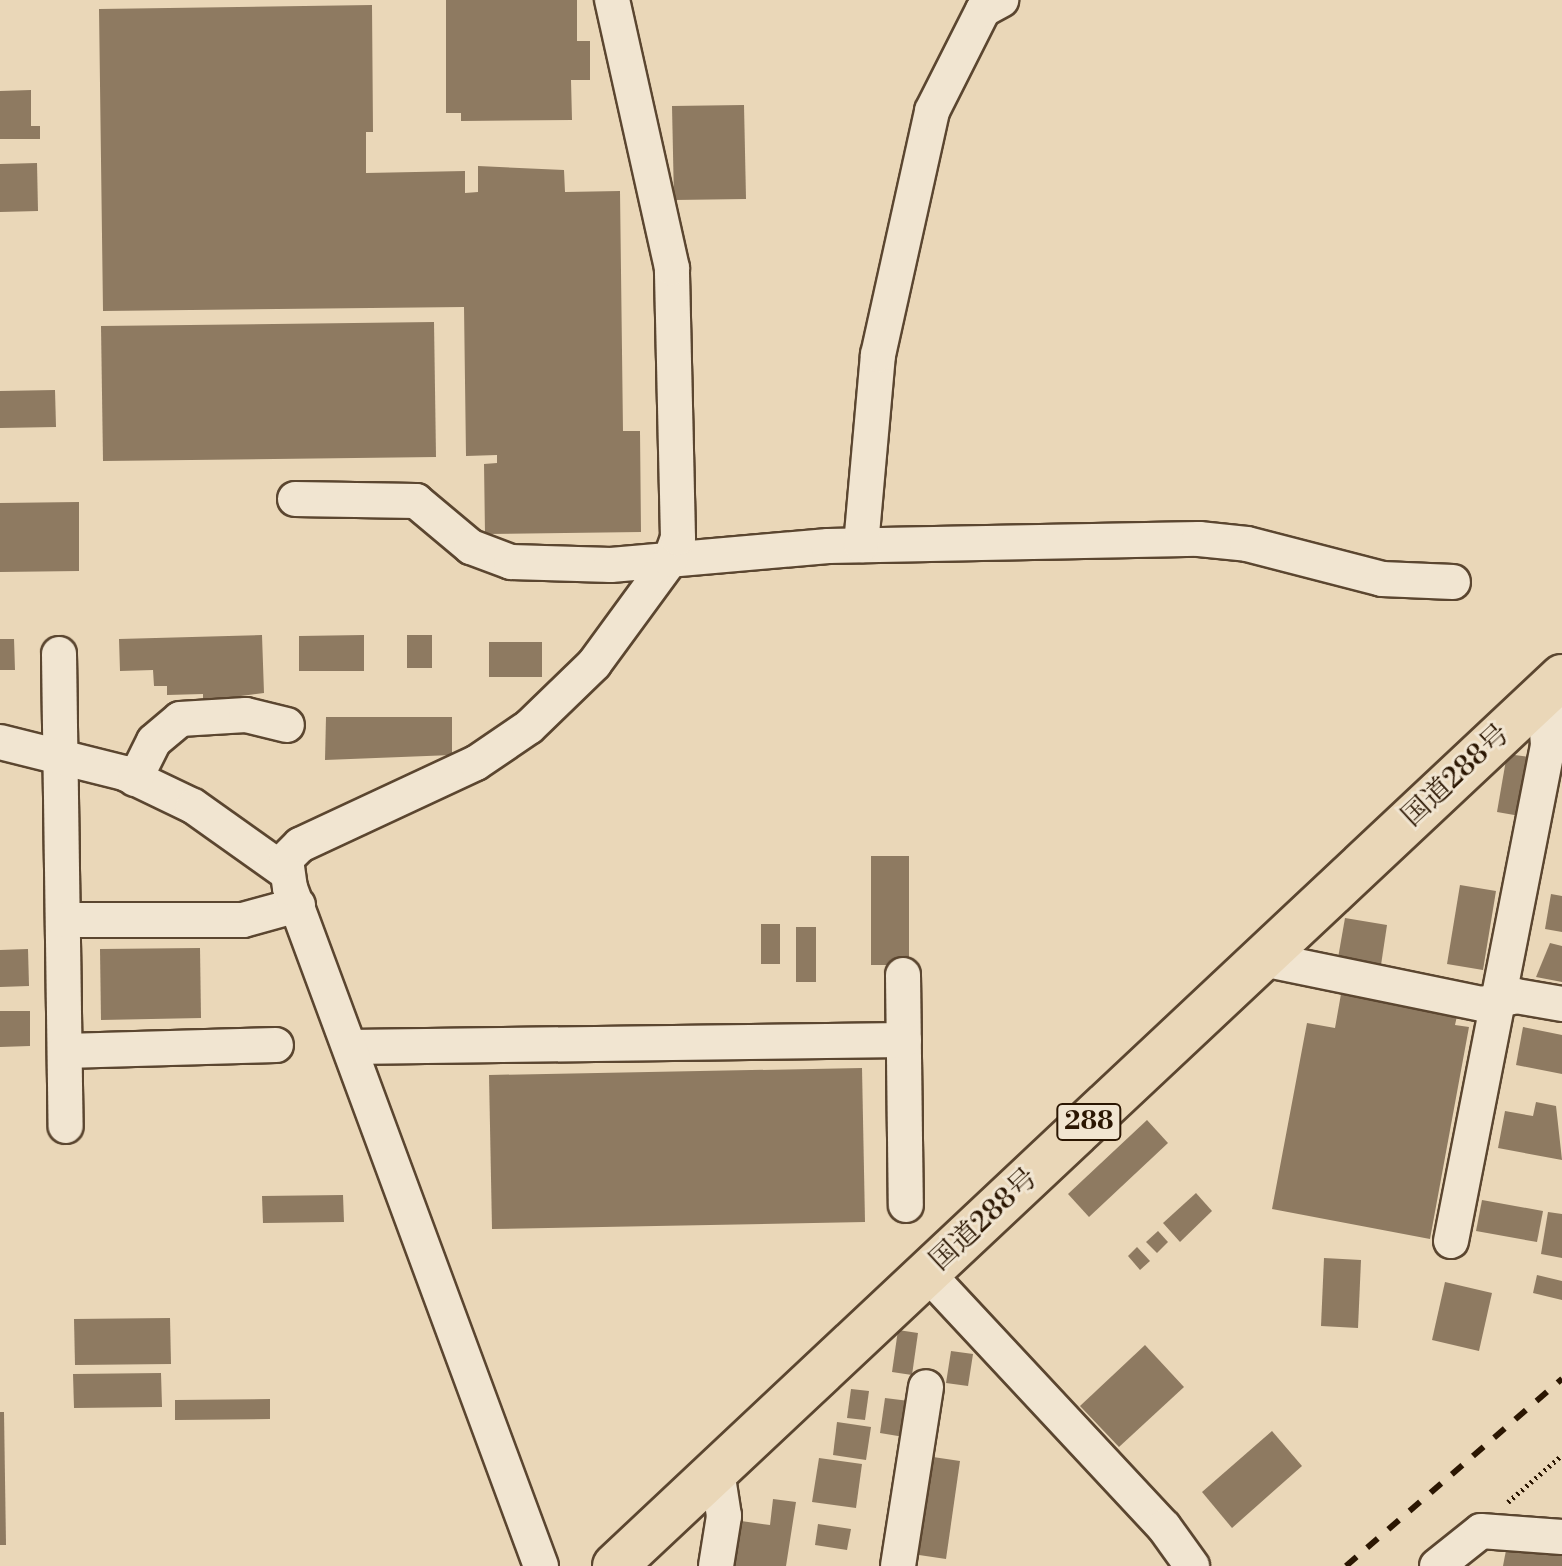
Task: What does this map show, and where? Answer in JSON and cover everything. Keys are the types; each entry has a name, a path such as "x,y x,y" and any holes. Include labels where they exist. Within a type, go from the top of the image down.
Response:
{"highway":[{"name":"国道288号","path":"615,1566 1553,686"}],"street":[{"path":"541,1566 286,872 286,859 300,845 476,763 529,727 594,664 670,560 678,538 672,268 612,0"},
{"path":"861,545 878,355 900,241 932,111 987,3"},
{"path":"295,499 416,501 471,547 511,562 670,560 861,545 1199,539 1247,544 1382,579 1453,582"},
{"path":"59,654 66,1126"},
{"path":"1451,1241 1548,745 1553,686"},
{"path":"135,779 154,741 180,719 246,715 287,725"},
{"path":"0,742 61,754 135,779 193,806 286,872"},
{"path":"63,920 243,920 298,905"},
{"path":"1263,959 1482,1004 1498,999 1562,1004"},
{"path":"903,975 906,1205"},
{"path":"350,1047 904,1040"},
{"path":"65,1051 276,1045"},
{"path":"927,1273 1164,1527 1192,1566"},
{"path":"898,1566 926,1387"},
{"path":"716,1566 724,1516 717,1471"},
{"path":"1441,1565 1481,1531 1562,1537"}],"path":[{"path":"1481,1531 1562,1455"}],"building":[{"path":"446,0 577,0 577,41 590,41 590,80 571,80 572,120 461,121 461,113 446,113"},
{"path":"372,5 373,132 366,132 366,173 465,171 465,193 478,192 478,166 564,170 565,192 620,191 623,431 640,431 641,532 485,534 484,464 497,463 497,455 466,456 464,307 103,311 99,9"},
{"path":"31,90 31,126 40,126 40,139 0,139 0,91"},
{"path":"744,105 746,199 674,200 672,106"},
{"path":"37,163 38,211 0,212 0,164"},
{"path":"434,322 436,457 103,461 101,326"},
{"path":"55,390 56,427 0,428 0,391"},
{"path":"79,502 79,571 0,572 0,503"},
{"path":"262,635 264,693 203,701 203,694 167,695 167,686 154,686 153,670 120,671 119,639"},
{"path":"364,635 364,671 299,671 299,636"},
{"path":"407,635 432,635 432,668 407,668"},
{"path":"0,639 14,639 15,670 0,670"},
{"path":"489,642 542,642 542,677 489,677"},
{"path":"326,717 452,717 452,755 325,760"},
{"path":"1507,754 1529,757 1520,816 1497,812"},
{"path":"871,856 909,856 909,965 871,965"},
{"path":"1460,885 1496,891 1483,970 1447,964"},
{"path":"1551,894 1562,896 1562,932 1545,929"},
{"path":"1345,918 1387,925 1381,965 1338,958"},
{"path":"761,924 780,924 780,964 761,964"},
{"path":"796,927 816,927 816,982 796,982"},
{"path":"1550,943 1562,946 1562,982 1536,977"},
{"path":"200,948 201,1018 101,1020 100,949"},
{"path":"28,949 29,986 0,987 0,950"},
{"path":"1341,994 1457,1016 1455,1025 1469,1027 1430,1239 1272,1209 1307,1023 1335,1028"},
{"path":"0,1011 30,1011 30,1046 0,1047"},
{"path":"1523,1027 1562,1035 1562,1074 1516,1065"},
{"path":"862,1068 865,1222 492,1229 489,1075"},
{"path":"1536,1102 1556,1106 1562,1160 1498,1148 1505,1111 1533,1116"},
{"path":"1147,1120 1168,1143 1089,1217 1068,1194"},
{"path":"1196,1193 1212,1211 1180,1242 1163,1223"},
{"path":"343,1195 344,1222 263,1223 262,1196"},
{"path":"1482,1200 1543,1211 1537,1242 1476,1231"},
{"path":"1548,1212 1562,1214 1562,1258 1541,1254"},
{"path":"1158,1231 1168,1242 1157,1253 1146,1242"},
{"path":"1137,1247 1150,1261 1140,1270 1128,1256"},
{"path":"1324,1258 1361,1260 1358,1328 1321,1326"},
{"path":"1537,1275 1562,1281 1562,1300 1533,1293"},
{"path":"1445,1282 1492,1293 1479,1351 1432,1340"},
{"path":"170,1318 171,1364 75,1365 74,1319"},
{"path":"898,1330 918,1333 912,1375 892,1372"},
{"path":"1145,1345 1184,1387 1119,1447 1080,1406"},
{"path":"951,1351 973,1354 968,1386 946,1383"},
{"path":"161,1373 162,1407 74,1408 73,1374"},
{"path":"851,1389 869,1391 865,1420 847,1418"},
{"path":"885,1398 909,1401 904,1437 880,1433"},
{"path":"270,1399 270,1419 175,1420 175,1400"},
{"path":"0,1412 4,1412 6,1545 0,1545"},
{"path":"837,1422 871,1427 866,1460 833,1455"},
{"path":"1272,1431 1302,1466 1232,1528 1202,1492"},
{"path":"933,1457 960,1461 946,1559 919,1555"},
{"path":"819,1458 862,1464 856,1508 812,1502"},
{"path":"773,1499 796,1502 786,1566 727,1566 734,1520 770,1525"},
{"path":"818,1524 851,1529 847,1550 815,1545"},
{"path":"1507,1545 1562,1555 1562,1566 1503,1566"}],"railway":[{"path":"1346,1566 1562,1379"}]}
